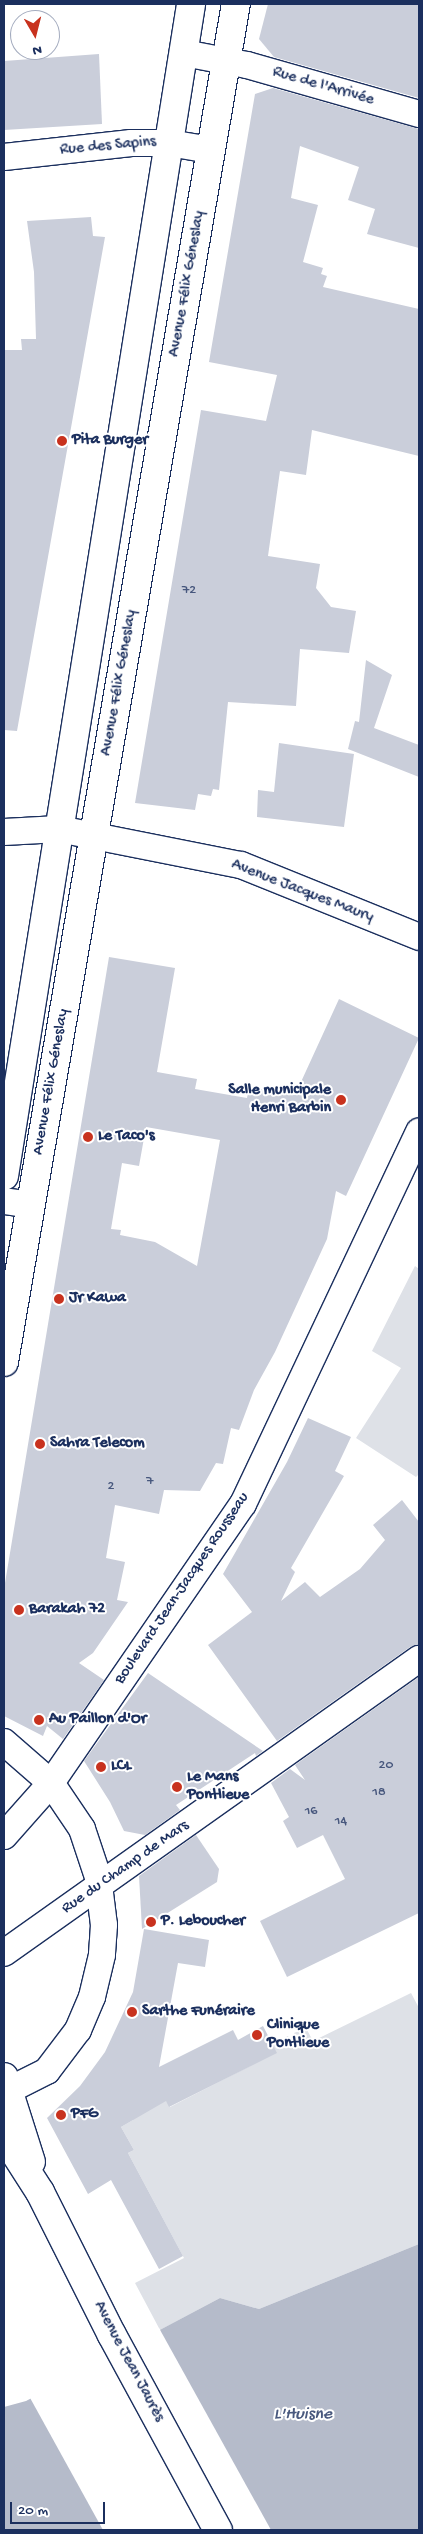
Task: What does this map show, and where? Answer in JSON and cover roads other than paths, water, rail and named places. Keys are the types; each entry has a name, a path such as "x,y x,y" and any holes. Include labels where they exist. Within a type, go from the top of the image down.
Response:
{"main road":[{"name":"Avenue Félix Géneslay","path":"4,1176 191,4"},
{"name":"Avenue Félix Géneslay","path":"4,1362 236,4"},
{"name":"Avenue Jean Jaurès","path":"6,2084 40,2192"},
{"name":"Avenue Jean Jaurès","path":"4,2136 40,2192 112,2335 218,2530"}],"street":[{"name":"Rue de l'Arrivée","path":"184,53 226,60 419,114"},
{"name":"Rue des Sapins","path":"4,157 131,143 169,143 211,150"},
{"name":"Avenue Jacques Maury","path":"4,832 59,829 241,866 419,938"},
{"name":"Boulevard Jean-Jacques Rousseau","path":"4,1836 52,1783 243,1504 419,1132"},
{"path":"4,1201 31,1205"},
{"name":"Rue du Champ de Mars","path":"4,1953 419,1659"},
{"path":"4,1742 52,1783 82,1829 100,1886 104,1925 102,1955 92,1997 78,2030 47,2071 6,2084"}],"water":[{"name":"L'Huisne","path":"419,2244 419,2530 4,2530 4,2407 26,2401 220,2298 259,2309"}],"place":[{"name":"Pita Burger","path":"62,441"},
{"name":"Salle municipale Henri Barbin","path":"341,1100"},
{"name":"Le Taco's","path":"88,1137"},
{"name":"Jr Kawa","path":"59,1299"},
{"name":"Sahra Telecom","path":"40,1444"},
{"name":"Barakah 72","path":"19,1610"},
{"name":"Au Paillon d'Or","path":"39,1720"},
{"name":"LCL","path":"101,1767"},
{"name":"Le Mans Pontlieue","path":"177,1787"},
{"name":"P. Leboucher","path":"151,1922"},
{"name":"Sarthe Funéraire","path":"132,2012"},
{"name":"Clinique Pontlieue","path":"257,2035"},
{"name":"PFG","path":"61,2115"}]}
